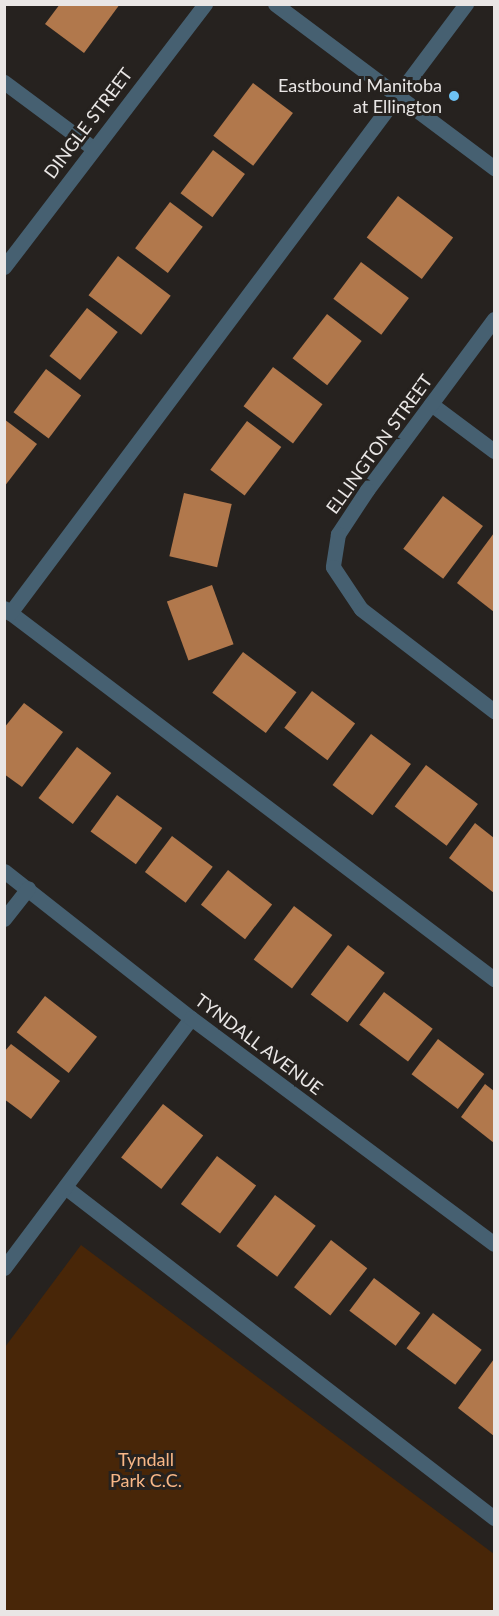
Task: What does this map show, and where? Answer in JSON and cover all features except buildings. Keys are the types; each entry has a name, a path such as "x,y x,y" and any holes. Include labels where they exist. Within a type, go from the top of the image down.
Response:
{"street":[{"name":"DINGLE STREET","path":"4,267 205,4"},
{"path":"275,4 495,168"},
{"path":"466,4 8,610 495,979"},
{"path":"4,82 93,148"},
{"name":"ELLINGTON STREET","path":"495,319 338,534 333,567 361,609 495,711"},
{"path":"431,404 495,452"},
{"name":"TYNDALL AVENUE","path":"4,871 191,1018 495,1244"},
{"path":"4,919 28,888"},
{"path":"4,1268 191,1018"},
{"path":"65,1187 495,1518"}],"green space":[{"name":"Tyndall Park C.C.","path":"81,1245 494,1554 494,1611 5,1611 5,1347"}],"place":[{"name":"Eastbound Manitoba at Ellington","path":"454,96"}]}
